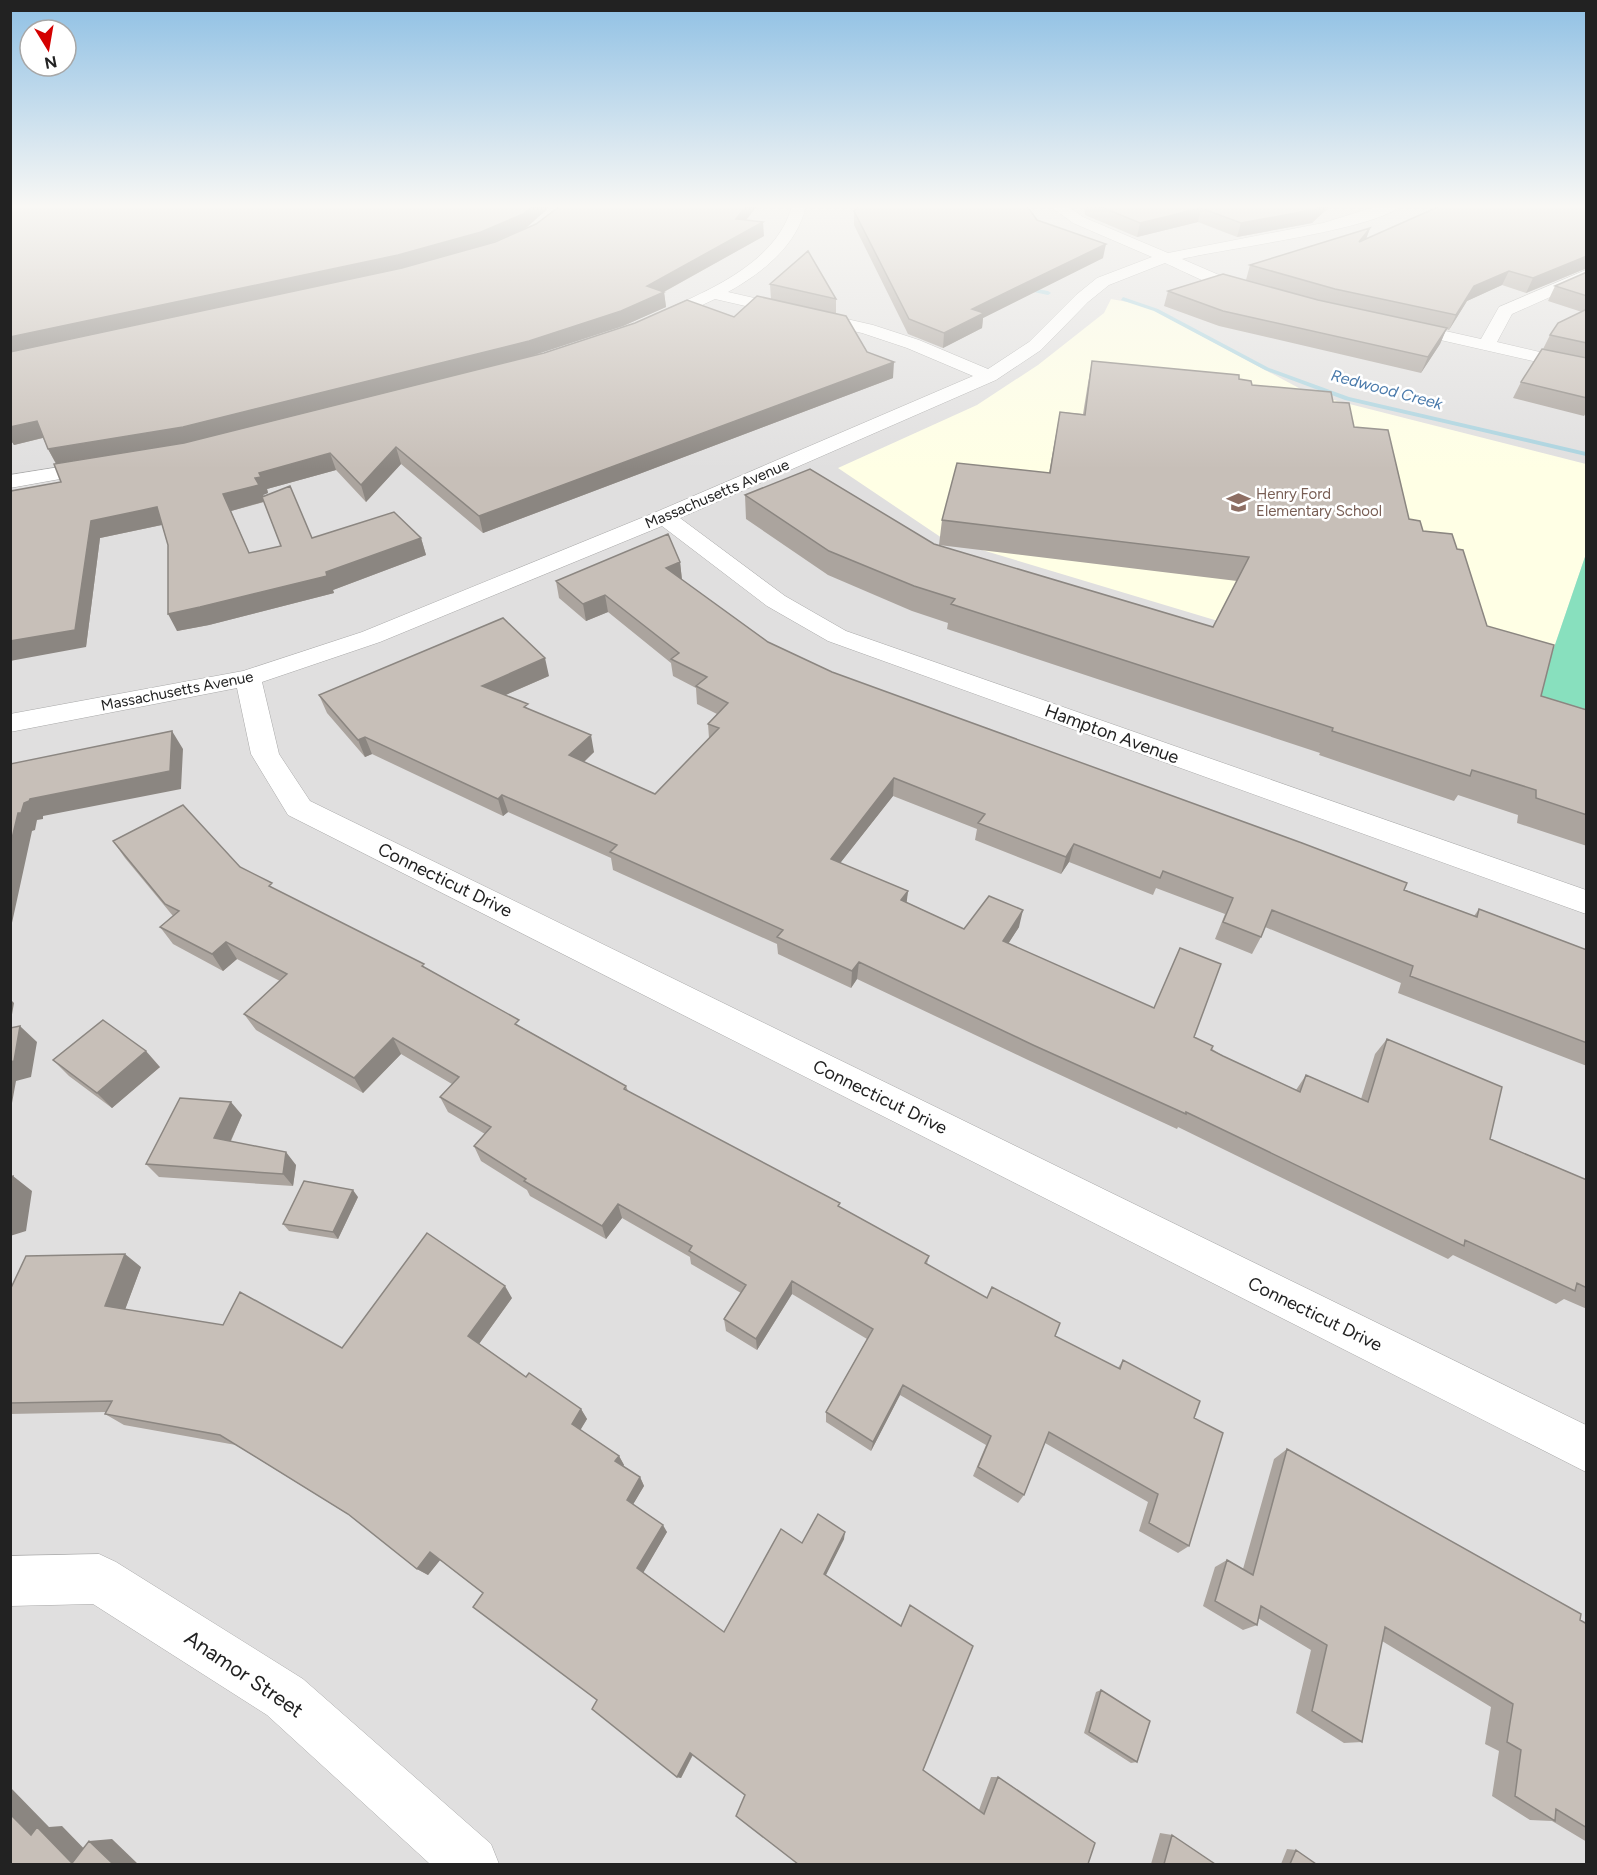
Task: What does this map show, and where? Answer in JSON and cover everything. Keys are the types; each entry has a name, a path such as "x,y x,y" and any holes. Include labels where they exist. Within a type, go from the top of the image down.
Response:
{"street":[{"path":"641,327 715,294 867,329 913,344 989,376"},
{"name":"Massachusetts Avenue","path":"10,723 248,678 371,637 664,517 989,376 1036,345 1091,294"},
{"path":"1263,294 1273,296"},
{"path":"1487,345 1505,311 1545,294"},
{"path":"1386,323 1587,368"},
{"path":"10,482 123,462"},
{"name":"Hampton Avenue","path":"664,517 776,601 837,636 1587,902"},
{"name":"Connecticut Drive","path":"248,678 266,754 299,808 1587,1449"},
{"name":"Anamor Street","path":"10,1581 99,1579 285,1696 471,1864"}],"shaded area":[{"path":"11,294 1586,294 1586,1864 11,1864"},
{"name":"Henry Ford Elementary School","path":"1111,299 1144,305 1310,394 1586,464 1586,554 1531,715 942,538 838,468 977,405 1038,365 1104,313"}],"green space":[{"path":"1586,554 1586,732 1531,715"}],"building":[{"path":"10,294 216,294 10,337"},
{"path":"283,294 661,294 621,311 529,341 183,427 48,449 37,421 10,427 10,352"},
{"path":"812,294 833,294 836,299"},
{"path":"896,294 1004,294 972,309 984,313 944,333 909,319"},
{"path":"1175,294 1294,294 1447,328 1428,357 1223,311"},
{"path":"1356,294 1469,294 1456,315"},
{"path":"757,296 846,316 867,352 894,362 479,516 396,447 361,485 330,453 259,473 261,477 255,478 259,485 223,494 249,553 281,546 262,497 290,486 312,538 394,512 421,538 326,572 327,576 168,614 168,545 157,507 91,521 75,630 10,641 11,491 61,482 54,464 184,443 544,353 635,323 687,300 734,317"},
{"path":"1587,309 1587,343 1550,335 1558,323"},
{"path":"1542,349 1587,358 1587,398 1521,382"},
{"path":"1092,361 1239,375 1239,379 1251,381 1252,385 1331,392 1333,402 1349,403 1354,427 1388,430 1409,519 1420,521 1423,531 1452,534 1457,549 1463,550 1487,626 1554,645 1541,696 1587,710 1587,815 1536,798 1536,790 1472,770 1470,776 1332,731 1333,728 951,604 955,599 914,586 829,551 745,495 810,469 934,544 1213,627 1249,557 942,520 957,463 1050,473 1060,412 1085,415"},
{"path":"668,534 680,562 666,568 768,642 832,672 1302,843 1407,883 1404,890 1477,917 1479,909 1587,950 1587,1043 1410,976 1413,966 1272,910 1261,937 1223,922 1233,898 1163,871 1160,878 1074,844 1066,857 978,823 985,814 894,778 831,859 908,891 901,900 964,929 989,896 1023,910 1003,941 1154,1008 1180,948 1221,964 1194,1037 1213,1046 1211,1050 1300,1092 1306,1075 1368,1102 1387,1039 1502,1087 1490,1139 1587,1180 1587,1288 1577,1283 1575,1291 1465,1240 1464,1246 1186,1112 1186,1114 1033,1045 859,962 852,971 777,937 783,930 610,852 617,845 502,795 498,799 365,737 358,740 319,695 503,618 545,658 482,686 528,704 524,707 591,735 569,755 655,794 719,728 708,724 728,703 696,686 707,677 671,659 679,653 605,595 583,604 556,581"},
{"path":"172,731 170,771 30,799 24,803 21,813 18,813 10,847 10,764"},
{"path":"183,805 240,867 272,883 269,886 424,964 422,966 519,1020 515,1024 626,1086 624,1089 840,1203 838,1206 929,1256 925,1263 987,1298 992,1287 1060,1323 1055,1336 1120,1369 1123,1360 1200,1401 1194,1418 1223,1433 1189,1546 1149,1523 1158,1494 1049,1432 1024,1495 978,1467 991,1436 903,1385 873,1442 826,1412 873,1329 792,1281 756,1339 724,1319 746,1285 689,1251 692,1246 618,1204 602,1226 524,1181 526,1179 474,1146 491,1127 440,1097 459,1077 393,1038 354,1078 244,1014 287,974 226,942 212,954 160,927 179,911 165,904 113,841"},
{"path":"103,1020 146,1051 97,1093 53,1060"},
{"path":"20,1026 14,1061 10,1062 10,1028"},
{"path":"180,1098 231,1102 214,1138 286,1152 283,1174 146,1164"},
{"path":"13,1176 10,1196 10,1177"},
{"path":"304,1181 353,1190 333,1232 283,1224"},
{"path":"427,1233 505,1286 468,1336 526,1377 529,1373 581,1409 572,1424 619,1456 615,1461 640,1477 627,1500 663,1525 637,1568 724,1632 781,1529 802,1543 818,1514 845,1532 824,1574 901,1626 910,1605 973,1646 923,1770 984,1814 998,1777 1095,1843 1088,1864 798,1864 736,1816 745,1795 690,1753 677,1777 592,1709 597,1700 473,1607 483,1593 430,1552 417,1569 348,1514 220,1435 105,1414 112,1401 10,1403 10,1290 26,1256 125,1254 105,1306 223,1325 240,1292 342,1348"},
{"path":"1287,1449 1581,1614 1580,1620 1587,1624 1587,1828 1556,1809 1555,1821 1515,1796 1521,1750 1507,1742 1513,1704 1385,1627 1362,1742 1312,1711 1327,1645 1261,1606 1257,1625 1215,1601 1227,1560 1253,1575"},
{"path":"1101,1690 1150,1721 1137,1762 1089,1732"},
{"path":"10,1814 31,1835 37,1827 72,1863 89,1841 113,1864 10,1864"},
{"path":"1172,1835 1215,1864 1164,1864"},
{"path":"1296,1850 1316,1864 1290,1864"}],"waterway":[{"name":"Redwood Creek","path":"1123,299 1156,310 1267,369 1347,399 1586,454"}],"place":[{"name":"Henry Ford Elementary School","path":"1238,503"}]}
